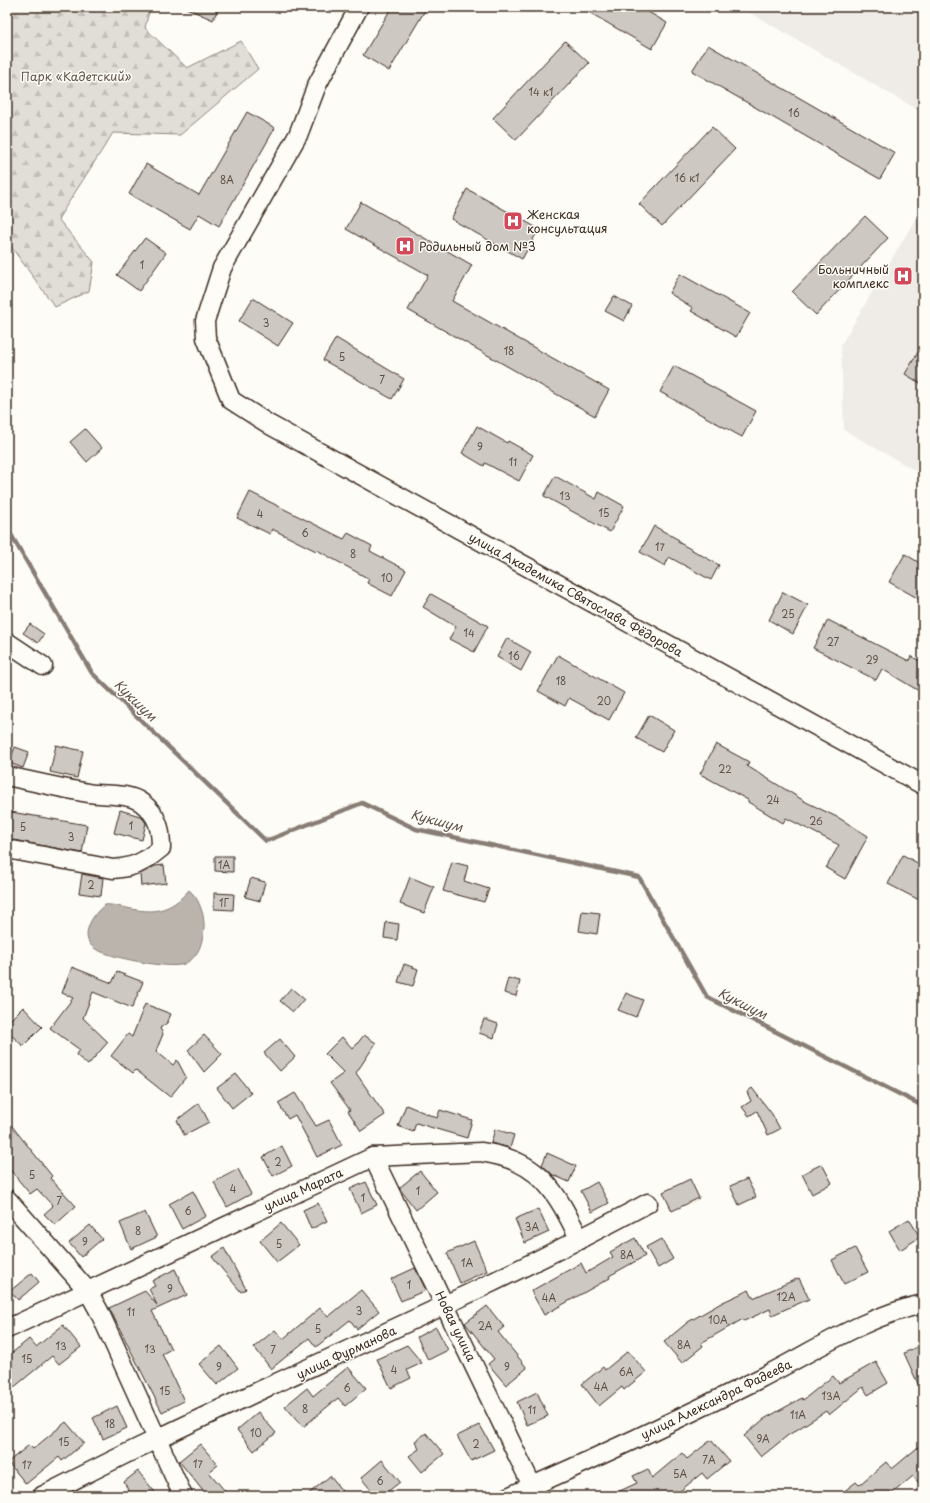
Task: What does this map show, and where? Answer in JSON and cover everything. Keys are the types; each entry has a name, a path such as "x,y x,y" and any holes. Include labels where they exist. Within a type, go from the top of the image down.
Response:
{"street":[{"name":"улица Академика Святослава Фёдорова","path":"358,7 317,85 298,136 226,260 215,287 205,321 206,338 231,400 270,425 923,785"},
{"path":"7,642 43,666"},
{"path":"7,776 90,793 128,796 141,802 154,814 160,828 161,848 147,859 130,868 113,869 7,849"},
{"name":"улица Марата","path":"7,1328 373,1156 481,1152 496,1154 526,1165 545,1182 562,1204 580,1240"},
{"name":"Новая улица","path":"373,1156 535,1491"},
{"path":"7,1199 88,1291 99,1311 183,1496"},
{"name":"улица Фурманова","path":"42,1496 157,1439 446,1306 580,1240 648,1203"},
{"name":"улица Александра Фадеева","path":"510,1496 535,1491 786,1366 837,1336 892,1313 923,1304"}],"shaded area":[{"path":"740,7 923,7 923,113"},
{"name":"Больничный комплекс","path":"923,206 923,475 844,430 841,345"},
{"path":"189,890 193,893 201,907 204,929 199,950 193,958 184,964 153,964 124,959 101,952 89,943 87,932 89,925 100,909 105,905 145,911 161,910 175,903"}],"green space":[{"name":"Парк «Кадетский»","path":"7,7 150,7 145,28 187,68 241,41 258,69 180,135 113,133 58,219 94,262 89,291 55,307 7,241"}],"building":[{"path":"184,7 219,7 213,20"},
{"path":"392,7 427,7 389,71 363,55"},
{"path":"580,7 640,7 667,23 652,49"},
{"path":"565,41 589,63 516,140 493,118"},
{"path":"708,45 895,153 880,179 692,71"},
{"path":"247,112 275,128 219,226 199,214 190,229 129,194 146,164 199,195"},
{"path":"712,127 735,149 662,226 639,204"},
{"path":"467,189 539,229 522,259 451,219"},
{"path":"361,202 472,265 452,301 609,390 595,416 408,310 428,275 346,229"},
{"path":"865,216 888,238 816,315 792,292"},
{"path":"145,238 166,253 139,291 117,275"},
{"path":"680,274 750,313 736,337 691,311 693,308 669,293"},
{"path":"614,296 632,306 624,321 605,311"},
{"path":"253,298 293,323 278,346 239,321"},
{"path":"336,338 404,379 392,399 323,360"},
{"path":"923,344 923,385 905,374"},
{"path":"674,366 756,411 742,437 660,392"},
{"path":"477,426 507,443 508,441 533,455 519,481 485,463 484,466 462,453"},
{"path":"85,429 102,448 87,462 70,442"},
{"path":"555,476 596,499 599,492 624,506 610,532 544,496"},
{"path":"250,492 344,539 348,533 372,546 370,551 406,570 392,596 367,583 369,579 317,550 316,551 272,529 270,534 237,518"},
{"path":"654,526 679,540 678,542 719,565 711,580 669,557 665,566 640,552"},
{"path":"905,554 923,565 923,591 919,599 889,582"},
{"path":"783,592 808,605 793,634 769,620"},
{"path":"431,594 488,626 474,652 449,639 456,627 423,607"},
{"path":"828,620 909,661 911,656 923,663 923,684 919,691 882,669 876,680 813,648"},
{"path":"30,624 44,634 38,643 23,633"},
{"path":"507,638 531,652 521,671 497,657"},
{"path":"558,655 624,693 609,720 569,698 565,706 538,691"},
{"path":"649,715 674,730 662,752 636,738"},
{"path":"716,744 749,762 747,766 806,802 839,818 868,836 845,879 826,868 839,845 786,818 783,823 748,802 748,800 700,774"},
{"path":"56,745 83,751 77,778 50,772"},
{"path":"15,747 29,752 23,768 9,763"},
{"path":"120,810 140,816 146,823 142,840 114,833"},
{"path":"11,812 87,825 82,853 7,839"},
{"path":"903,855 923,866 923,902 888,884"},
{"path":"215,856 233,856 233,872 215,871"},
{"path":"452,862 468,866 464,881 489,889 484,902 443,891"},
{"path":"164,865 166,883 141,886 140,874 155,866"},
{"path":"82,874 103,878 101,896 79,893"},
{"path":"410,877 434,887 424,913 400,904"},
{"path":"251,878 265,882 260,901 245,897"},
{"path":"214,893 234,894 233,910 214,909"},
{"path":"582,911 600,913 597,934 579,931"},
{"path":"386,922 399,924 397,940 384,938"},
{"path":"404,964 418,969 413,986 398,982"},
{"path":"72,967 112,983 117,972 143,982 132,1008 93,992 83,1018 108,1042 88,1065 76,1055 80,1050 50,1028 73,998 62,993"},
{"path":"508,978 520,981 516,996 504,993"},
{"path":"291,988 304,999 293,1012 280,1001"},
{"path":"626,993 643,1000 636,1017 618,1010"},
{"path":"145,1004 171,1014 167,1023 160,1028 163,1034 156,1051 173,1065 177,1060 186,1077 170,1097 136,1070 133,1073 111,1056 128,1034 132,1037"},
{"path":"23,1007 42,1027 23,1046 7,1031 7,1023"},
{"path":"484,1019 498,1024 494,1038 479,1033"},
{"path":"204,1035 222,1054 204,1072 188,1050"},
{"path":"364,1035 376,1043 356,1073 385,1115 361,1131 348,1111 350,1110 330,1083 344,1073 325,1054 342,1037 353,1049"},
{"path":"280,1039 295,1057 280,1071 264,1053"},
{"path":"236,1074 251,1093 232,1108 217,1088"},
{"path":"752,1088 772,1114 780,1129 768,1135 757,1111 749,1116 742,1107 751,1101 747,1092"},
{"path":"295,1093 316,1126 329,1120 342,1145 317,1157 295,1115 288,1119 278,1103"},
{"path":"199,1103 209,1122 184,1135 177,1120"},
{"path":"406,1105 437,1118 440,1110 472,1120 467,1138 416,1123 413,1132 398,1126"},
{"path":"7,1120 52,1176 50,1178 76,1206 55,1225 44,1214 53,1206 37,1189 30,1194 7,1166"},
{"path":"495,1129 514,1135 510,1148 491,1143"},
{"path":"282,1146 292,1166 273,1176 263,1157"},
{"path":"547,1153 576,1166 569,1182 553,1175 542,1165"},
{"path":"822,1164 832,1183 812,1194 802,1174"},
{"path":"238,1169 251,1194 227,1207 214,1182"},
{"path":"420,1171 437,1192 416,1210 399,1188"},
{"path":"690,1179 699,1198 672,1211 663,1192"},
{"path":"747,1179 756,1197 739,1205 730,1186"},
{"path":"366,1182 377,1205 361,1213 350,1189"},
{"path":"597,1182 609,1203 592,1212 581,1191"},
{"path":"193,1191 206,1216 182,1229 169,1204"},
{"path":"318,1203 327,1221 311,1229 303,1210"},
{"path":"538,1209 549,1232 525,1243 515,1219"},
{"path":"145,1212 157,1237 131,1249 120,1223"},
{"path":"909,1219 920,1237 900,1250 889,1231"},
{"path":"281,1223 299,1245 277,1262 260,1241"},
{"path":"90,1225 102,1239 81,1257 69,1243"},
{"path":"635,1238 645,1256 609,1276 610,1278 544,1315 531,1291 581,1263 586,1273 613,1257 610,1252"},
{"path":"661,1239 673,1259 658,1268 646,1247"},
{"path":"474,1241 487,1271 460,1283 447,1253"},
{"path":"224,1248 246,1289 241,1292 212,1257"},
{"path":"855,1248 868,1272 844,1284 832,1260"},
{"path":"415,1268 426,1290 401,1301 391,1279"},
{"path":"175,1269 187,1295 152,1311 171,1349 162,1354 184,1401 162,1412 109,1308 145,1291 157,1305 149,1289 155,1286 152,1281"},
{"path":"32,1273 39,1282 18,1300 10,1291"},
{"path":"799,1278 809,1299 772,1315 770,1309 744,1321 743,1319 701,1343 703,1346 682,1363 664,1342 688,1322 723,1302 749,1290 753,1298"},
{"path":"361,1290 379,1311 357,1329 350,1320 316,1347 309,1338 271,1369 254,1347 275,1330 283,1339 320,1308 328,1317"},
{"path":"487,1306 504,1327 498,1332 527,1368 506,1385 488,1364 494,1359 465,1323"},
{"path":"63,1325 81,1347 59,1364 52,1356 7,1393 7,1357 29,1339 36,1347"},
{"path":"436,1327 448,1350 428,1360 417,1337"},
{"path":"923,1344 923,1395 904,1353"},
{"path":"407,1345 422,1363 407,1370 411,1378 391,1388 377,1359"},
{"path":"221,1346 238,1368 217,1385 199,1364"},
{"path":"628,1351 646,1372 624,1390 622,1387 599,1406 582,1384 603,1367 605,1370"},
{"path":"876,1362 888,1383 868,1395 863,1387 829,1415 826,1411 787,1436 761,1457 744,1436 764,1419 802,1398 803,1400 833,1376 839,1383"},
{"path":"348,1367 366,1388 345,1406 338,1398 303,1427 285,1406 307,1388 313,1396"},
{"path":"537,1392 548,1416 527,1425 517,1402"},
{"path":"117,1406 127,1428 103,1439 93,1418"},
{"path":"258,1412 276,1433 254,1451 237,1430"},
{"path":"66,1422 84,1443 62,1461 59,1457 26,1484 8,1462 29,1445 33,1449"},
{"path":"480,1425 494,1450 471,1461 457,1436"},
{"path":"426,1433 444,1454 422,1472 409,1456 419,1449 415,1441"},
{"path":"711,1440 729,1461 707,1479 702,1473 674,1496 609,1496 637,1483 633,1476 648,1469 652,1478 682,1453 687,1459"},
{"path":"923,1443 923,1488 913,1476 889,1496 838,1496 856,1482 859,1485 886,1462 892,1469"},
{"path":"200,1444 218,1465 209,1472 229,1496 207,1496 179,1461"},
{"path":"382,1460 400,1482 382,1496 376,1496 361,1478"},
{"path":"138,1471 158,1496 131,1496 124,1482"},
{"path":"330,1476 346,1496 306,1496"}],"waterway":[{"name":"Кукшум","path":"7,528 92,673 266,841 362,803 416,829 639,877 707,997 923,1106"}],"place":[{"name":"Женская консультация","path":"513,221"},
{"name":"Родильный дом №3","path":"405,246"},
{"name":"Больничный комплекс","path":"903,276"}]}
